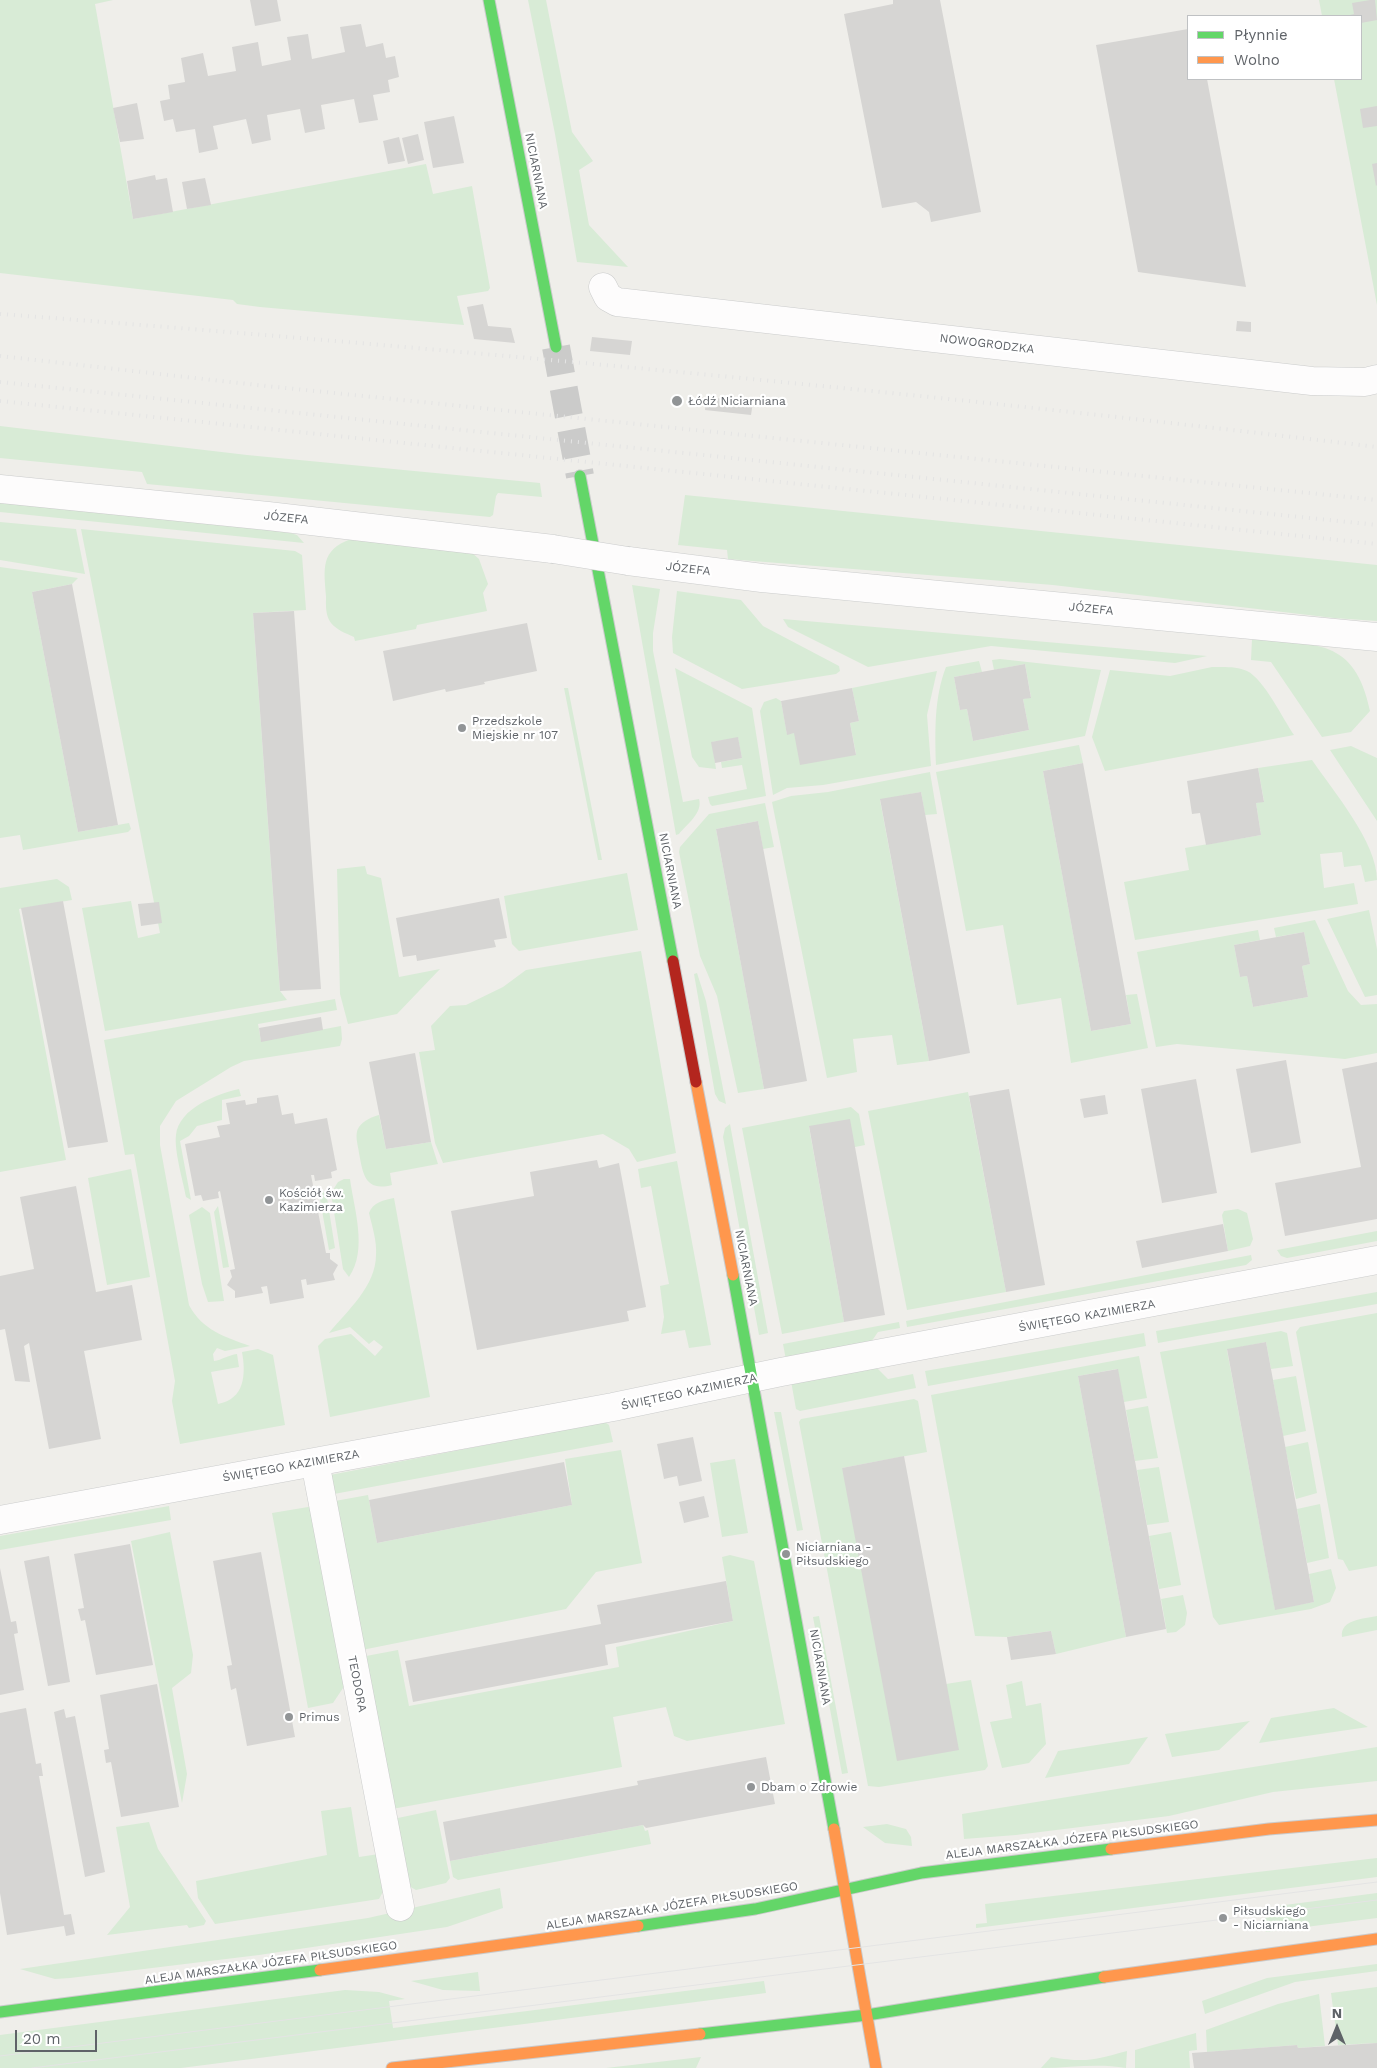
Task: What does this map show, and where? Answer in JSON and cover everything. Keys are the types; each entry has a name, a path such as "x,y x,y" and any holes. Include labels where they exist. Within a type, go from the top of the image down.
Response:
{"main road":[{"name":"NICIARNIANA","path":"489,0 556,347"},
{"name":"NICIARNIANA","path":"580,476 753,1379 846,1890 876,2068"},
{"name":"ALEJA MARSZAŁKA JÓZEFA PIŁSUDSKIEGO","path":"1,2008 256,1980 755,1909 921,1873 1269,1830 1377,1820"},
{"path":"392,2068 867,2015 1162,1968 1377,1939"}],"street":[{"name":"NOWOGRODZKA","path":"604,287 608,297 617,302 1312,382 1365,382 1377,379"},
{"name":"JÓZEFA","path":"0,489 268,516 553,549 628,561 762,578 1377,637"},
{"name":"ŚWIĘTEGO KAZIMIERZA","path":"0,1520 613,1407 1377,1260"},
{"name":"TEODORA","path":"315,1462 400,1907"}],"green space":[{"path":"0,0 113,0 95,4 133,219 426,164 433,194 472,186 490,288 488,291 457,296 464,325 260,307 237,304 233,300 0,273"},
{"path":"528,0 546,0 572,132 593,161 579,170 589,225 628,267 577,262 555,134"},
{"path":"1319,0 1377,0 1377,305 1334,80 1362,80 1362,15 1322,15"},
{"path":"0,426 247,455 540,483 542,497 498,493 493,515 490,517 147,484 142,472 0,458"},
{"path":"685,495 1377,565 1377,621 1334,618 1053,585 728,559 727,550 678,545"},
{"path":"0,502 287,532 297,535 304,543 0,512"},
{"path":"0,522 76,529 85,574 0,560"},
{"path":"81,529 295,551 302,555 306,610 253,613 280,991 287,1000 105,1031 82,908 131,901 138,938 160,933"},
{"path":"351,539 471,552 479,559 488,584 483,593 487,611 417,625 416,629 355,641 354,637 333,625 329,620 326,610 326,561 334,549"},
{"path":"0,567 78,578 72,584 32,592 78,832 129,823 131,829 128,832 23,850 20,835 0,838"},
{"path":"632,585 660,589 653,633 653,651 683,802 699,799 700,804 697,814 676,835"},
{"path":"677,591 741,600 763,626 839,666 840,671 836,674 742,689 673,653 672,637"},
{"path":"783,619 1207,656 1175,663 991,646 868,667 788,627"},
{"path":"1252,639 1313,645 1343,657 1354,669 1363,687 1370,711 1351,732 1322,737 1271,662 1251,660"},
{"path":"1000,659 1101,670 1085,736 936,765 937,703 946,667 979,661 982,672 954,677 960,710 967,709 973,741 1029,730 1023,699 1031,697 1025,664 994,670 992,660"},
{"path":"1212,667 1239,668 1253,675 1273,700 1294,735 1105,771 1092,737 1110,670 1170,676"},
{"path":"675,668 752,708 766,796 712,806 710,804 708,797 747,789 742,765 722,768 721,762 742,758 738,738 712,742 716,769 699,767 692,757"},
{"path":"937,671 927,715 931,766 823,785 787,788 773,795 760,711 764,702 776,698 781,701 787,734 794,733 856,754 850,723 859,721 852,688"},
{"path":"564,688 568,688 602,860 598,860"},
{"path":"1079,745 1083,763 1043,771 1091,1031 1131,1024 1126,995 1137,994 1148,1048 1071,1063 1061,998 1017,1005 1003,925 966,931 936,772"},
{"path":"1351,746 1377,758 1377,821 1330,750"},
{"path":"1312,760 1352,817 1370,850 1375,865 1377,880 1365,882 1361,865 1344,867 1342,852 1320,854 1324,888 1354,883 1358,904 1135,940 1124,882 1189,870 1185,848 1261,835 1256,803 1264,801 1258,768"},
{"path":"930,772 937,814 925,815 921,792 880,800 929,1061 897,1065 892,1035 853,1039 857,1072 827,1078 772,802 791,796 828,792"},
{"path":"765,803 774,847 763,849 758,821 716,829 764,1089 738,1093 717,996 700,956 679,852 680,847 709,814"},
{"path":"365,866 367,874 381,878 399,977 440,969 397,1014 348,1024 340,994 337,869"},
{"path":"627,873 638,930 519,951 512,944 504,896"},
{"path":"57,879 69,887 72,900 19,909 66,1160 0,1172 0,888"},
{"path":"1369,910 1377,949 1377,995 1365,997 1327,919"},
{"path":"1315,920 1348,991 1361,1005 1377,1004 1377,1053 1345,1059 1177,1044 1156,1047 1137,952 1258,930 1260,940 1234,945 1240,977 1247,976 1253,1007 1308,997 1302,966 1310,964 1304,932 1276,937 1274,928"},
{"path":"641,951 676,1153 637,1162 629,1149 603,1134 443,1163 435,1143 419,1052 435,1050 431,1026 450,1006 466,1005 503,987 526,970"},
{"path":"697,973 706,1001 726,1104 719,1101 715,1094 694,974"},
{"path":"335,999 337,1010 258,1024 261,1041 341,1026 342,1039 340,1046 244,1061 176,1101 160,1126 160,1145 189,1305 194,1314 207,1327 223,1336 250,1346 225,1351 217,1348 213,1354 214,1361 237,1354 239,1367 211,1372 218,1404 234,1397 239,1391 244,1369 242,1352 258,1349 273,1355 285,1425 180,1444 172,1401 175,1381 134,1154 125,1155 104,1040"},
{"path":"239,1089 241,1096 222,1100 222,1120 197,1126 189,1136 180,1141 191,1200 186,1197 177,1157 176,1135 179,1125 191,1110 200,1104 220,1094"},
{"path":"968,1092 1006,1292 907,1310 868,1111"},
{"path":"851,1107 859,1114 865,1145 855,1147 809,1127 844,1322 782,1334 742,1128"},
{"path":"379,1115 386,1149 431,1142 438,1164 390,1173 392,1185 376,1186 367,1180 362,1168 357,1133 363,1122"},
{"path":"730,1124 768,1333 759,1335 723,1137 725,1128"},
{"path":"677,1161 711,1345 689,1348 685,1330 661,1334 664,1317 660,1286 669,1284 651,1186 641,1188 638,1169"},
{"path":"131,1169 150,1277 107,1285 88,1178"},
{"path":"350,1179 359,1242 355,1266 349,1277 343,1269 331,1193 338,1182"},
{"path":"318,1188 323,1191 327,1198 335,1248 329,1250"},
{"path":"394,1198 430,1397 330,1417 318,1346 325,1339 351,1334 375,1356 383,1347 374,1340 369,1344 350,1327 329,1333 366,1288 375,1266 376,1250 369,1213 376,1204"},
{"path":"218,1206 229,1267 223,1268 214,1212"},
{"path":"202,1207 210,1213 224,1301 208,1302 202,1284 189,1215"},
{"path":"1238,1209 1247,1213 1253,1239 1250,1246 1228,1251 1222,1215 1224,1211"},
{"path":"1377,1231 1377,1241 1287,1258 1281,1256 1277,1250"},
{"path":"1251,1255 1252,1260 1246,1265 907,1327 906,1321"},
{"path":"1377,1292 1377,1304 1158,1343 1156,1331"},
{"path":"1377,1313 1377,1566 1349,1571 1343,1560 1338,1559 1296,1332 1300,1327"},
{"path":"899,1322 900,1328 878,1332 869,1345 786,1360 783,1344"},
{"path":"1281,1331 1287,1333 1293,1366 1271,1369 1266,1342 1227,1350 1275,1609 1314,1602 1309,1574 1331,1569 1336,1588 1330,1602 1311,1609 1219,1625 1213,1617 1160,1352"},
{"path":"1144,1333 1146,1346 928,1386 925,1371"},
{"path":"1139,1356 1147,1398 1124,1402 1117,1369 1078,1376 1126,1637 1056,1654 1051,1631 1007,1637 975,1636 931,1395"},
{"path":"874,1365 888,1379 913,1374 916,1388 800,1411 796,1409 791,1381"},
{"path":"1296,1376 1306,1431 1283,1436 1273,1380"},
{"path":"914,1399 918,1401 927,1452 842,1468 946,1684 971,1680 988,1766 985,1770 879,1787 868,1786 799,1422 801,1419"},
{"path":"1148,1406 1158,1458 1135,1461 1126,1410"},
{"path":"774,1412 781,1412 803,1530 797,1531"},
{"path":"605,1422 609,1425 613,1442 334,1494 330,1475"},
{"path":"1308,1442 1317,1493 1296,1499 1285,1447"},
{"path":"621,1450 642,1563 596,1572 566,1609 362,1650 335,1501 368,1495 377,1543 572,1505 565,1459"},
{"path":"735,1459 748,1533 722,1537 710,1463"},
{"path":"1159,1467 1169,1522 1147,1525 1137,1470"},
{"path":"1320,1504 1329,1558 1307,1563 1297,1509"},
{"path":"169,1506 171,1520 0,1550 0,1536"},
{"path":"314,1506 347,1682 333,1703 308,1708 272,1513"},
{"path":"170,1532 193,1655 191,1673 172,1688 187,1774 182,1803 131,1541"},
{"path":"1171,1532 1181,1585 1159,1589 1149,1536"},
{"path":"730,1555 754,1561 785,1724 687,1741 674,1736 666,1707 613,1717 622,1767 392,1809 366,1656 398,1650 409,1706 619,1667 616,1647 733,1621 722,1557"},
{"path":"1183,1595 1187,1613 1185,1625 1176,1632 1167,1633 1161,1599"},
{"path":"819,1616 848,1773 842,1774 813,1617"},
{"path":"1377,1616 1377,1630 1342,1637 1342,1631 1349,1623"},
{"path":"1022,1681 1026,1706 1041,1703 1046,1744 1029,1763 1002,1768 990,1722 1012,1718 1006,1685"},
{"path":"1334,1708 1368,1727 1259,1743 1271,1718"},
{"path":"1250,1721 1219,1750 1172,1757 1165,1734"},
{"path":"1148,1737 1129,1764 1045,1778 1058,1751"},
{"path":"1377,1747 1377,1781 1273,1792 1169,1816 1016,1835 964,1839 962,1814"},
{"path":"351,1807 359,1857 379,1854 385,1888 379,1899 215,1924 198,1898 196,1881 327,1855 321,1811"},
{"path":"436,1810 450,1878 446,1883 416,1890 405,1884 393,1819"},
{"path":"149,1822 158,1849 206,1921 204,1925 189,1928 187,1925 107,1935 130,1907 116,1827"},
{"path":"887,1824 906,1829 911,1837 912,1846 885,1843 863,1827"},
{"path":"643,1825 645,1831 648,1830 651,1844 458,1880 453,1877 450,1861"},
{"path":"1377,1858 1377,1877 976,1928 976,1924 987,1923 985,1904"},
{"path":"500,1888 503,1908 447,1927 259,1955 70,1978 55,1979 20,1969 368,1918"},
{"path":"1377,1893 1377,1918 1266,1932 1264,1918 1278,1916 1277,1906"},
{"path":"1377,1964 1377,1971 1295,1982 1205,2014 1202,2001 1267,1978"},
{"path":"478,1972 480,1991 443,1990 411,1981"},
{"path":"764,1981 766,1993 181,2068 0,2068 0,2035 345,1990 379,1992 405,1999 389,2001 393,2028"},
{"path":"1377,1987 1377,2043 1338,2045 1331,1993"},
{"path":"1319,1994 1325,2046 1298,2048 1297,2045 1207,2052 1206,2030 1278,2004"},
{"path":"1196,2033 1197,2050 1189,2051 1190,2068 1135,2068 1135,2050"},
{"path":"1127,2051 1126,2068 1094,2066 1041,2068 1051,2057 1090,2060"},
{"path":"701,2057 696,2068 606,2068"}],"building":[{"path":"250,0 277,0 281,21 255,26"},
{"path":"893,0 940,0 981,212 931,222 929,212 916,202 882,208 844,14 893,4"},
{"path":"1375,0 1377,20 1362,23 1362,15 1350,15 1354,14 1352,3"},
{"path":"361,24 366,47 383,43 386,58 395,56 399,77 388,80 390,92 373,95 378,120 359,123 354,99 321,105 325,129 305,133 300,109 267,115 271,140 252,144 246,119 213,126 218,149 199,153 195,129 176,132 173,119 164,121 160,101 170,99 168,85 185,82 181,58 203,53 208,76 236,71 232,47 258,42 262,66 291,60 287,37 308,34 312,59 345,52 340,27"},
{"path":"1187,29 1187,80 1207,80 1246,287 1138,272 1096,45"},
{"path":"137,103 144,139 120,142 113,108"},
{"path":"1377,106 1377,126 1363,128 1360,109"},
{"path":"454,116 464,163 433,168 424,122"},
{"path":"418,134 424,160 408,164 402,138"},
{"path":"399,137 405,161 388,164 383,141"},
{"path":"1377,163 1377,185 1376,186 1372,164"},
{"path":"155,175 156,180 167,178 173,212 133,219 127,181"},
{"path":"205,178 211,205 187,209 182,182"},
{"path":"483,304 488,326 511,328 515,343 474,339 467,307"},
{"path":"1237,321 1251,322 1251,332 1236,331"},
{"path":"592,337 632,341 630,355 590,351"},
{"path":"706,397 753,402 751,415 705,410"},
{"path":"72,584 118,825 78,832 32,592"},
{"path":"294,611 321,989 280,991 253,613"},
{"path":"527,623 537,671 484,682 485,684 446,692 445,689 393,701 383,651"},
{"path":"1025,664 1031,698 1023,699 1029,730 973,741 967,709 960,710 954,677"},
{"path":"852,688 859,721 850,723 856,755 800,765 794,733 787,735 781,701"},
{"path":"738,737 742,758 715,763 711,742"},
{"path":"1083,763 1131,1024 1091,1031 1043,771"},
{"path":"1258,768 1264,802 1256,803 1261,835 1206,845 1200,813 1192,814 1187,781"},
{"path":"921,792 970,1053 929,1061 880,799"},
{"path":"758,821 807,1081 764,1089 716,829"},
{"path":"499,898 507,938 494,940 496,947 417,961 416,955 403,957 396,918"},
{"path":"63,901 108,1142 68,1148 21,908"},
{"path":"159,902 162,923 141,926 138,904"},
{"path":"1304,932 1310,964 1302,966 1308,997 1253,1007 1247,976 1240,977 1234,945"},
{"path":"321,1017 323,1030 261,1042 259,1028"},
{"path":"415,1053 431,1142 386,1149 369,1062"},
{"path":"1286,1060 1301,1143 1251,1153 1236,1069"},
{"path":"1377,1062 1377,1219 1285,1236 1275,1183 1361,1167 1342,1069"},
{"path":"1196,1079 1217,1193 1162,1203 1141,1089"},
{"path":"1009,1089 1045,1285 1006,1292 969,1096"},
{"name":"Kościół św. Kazimierza","path":"278,1095 282,1115 293,1113 295,1124 327,1118 337,1170 331,1172 332,1178 315,1181 314,1175 311,1175 326,1253 330,1253 330,1259 338,1265 333,1274 335,1280 307,1285 306,1279 301,1280 304,1298 270,1304 267,1286 261,1287 263,1293 235,1298 235,1291 227,1285 232,1277 230,1270 235,1269 220,1191 218,1192 219,1198 203,1201 201,1195 195,1196 185,1144 220,1137 217,1126 230,1124 226,1103 245,1100 246,1105 257,1103 257,1098"},
{"path":"1105,1095 1108,1114 1084,1118 1080,1099"},
{"path":"850,1119 885,1315 844,1322 809,1126"},
{"path":"597,1160 599,1168 619,1163 646,1307 627,1311 629,1321 477,1350 451,1211 534,1196 530,1172"},
{"path":"76,1186 96,1292 132,1285 142,1340 84,1351 101,1439 49,1449 29,1343 24,1346 30,1382 15,1381 5,1329 0,1330 0,1276 34,1269 20,1197"},
{"path":"1223,1224 1228,1251 1142,1268 1136,1241"},
{"path":"1266,1342 1314,1602 1275,1610 1227,1349"},
{"path":"1118,1369 1166,1629 1126,1637 1078,1376"},
{"path":"693,1437 702,1481 679,1486 677,1476 664,1479 657,1444"},
{"path":"904,1456 959,1750 897,1761 842,1468"},
{"path":"564,1462 572,1505 377,1543 369,1500"},
{"path":"704,1496 709,1517 684,1523 679,1502"},
{"path":"130,1544 153,1665 96,1675 85,1620 81,1621 78,1609 84,1608 74,1554"},
{"path":"261,1552 295,1737 247,1746 236,1688 231,1690 227,1666 232,1665 213,1561"},
{"path":"49,1556 70,1682 48,1686 24,1561"},
{"path":"0,1568 11,1622 16,1621 18,1633 14,1634 24,1690 0,1695"},
{"path":"726,1581 733,1621 605,1645 608,1665 413,1702 405,1661 601,1624 597,1605"},
{"path":"1051,1631 1056,1654 1011,1660 1007,1637"},
{"path":"157,1684 179,1807 121,1817 111,1762 106,1763 104,1750 109,1749 100,1695"},
{"path":"26,1708 36,1764 41,1763 43,1776 39,1776 64,1915 71,1914 75,1934 66,1936 64,1926 7,1935 0,1893 0,1713"},
{"path":"64,1709 66,1718 75,1716 105,1872 85,1877 54,1712"},
{"path":"766,1757 775,1804 646,1828 643,1825 450,1861 443,1822 638,1785 637,1781"},
{"path":"1377,2043 1377,2068 1194,2068 1192,2053 1297,2045 1298,2048"}],"tunnel":[{"path":"556,347 580,476"}],"tram line":[{"path":"0,2056 1377,1882"},
{"path":"32,2068 1377,1900"}],"railway":[{"path":"0,314 345,342 689,373 1033,408 1377,447"},
{"path":"0,356 266,386 1377,500"},
{"path":"0,382 1377,525"},
{"path":"0,401 1377,544"}],"traffic: fast":[{"path":"489,0 556,347"},
{"path":"580,476 673,961"},
{"path":"733,1275 834,1829"},
{"path":"638,1926 755,1909 921,1873 1111,1849"},
{"path":"0,2012 320,1970"},
{"path":"700,2034 867,2015 1104,1977"}],"traffic: slow":[{"path":"696,1082 733,1275"},
{"path":"1111,1849 1269,1829 1377,1820"},
{"path":"834,1829 876,2068"},
{"path":"320,1970 638,1926"},
{"path":"1104,1977 1377,1939"},
{"path":"392,2068 700,2034"}],"traffic: jam":[{"path":"673,961 696,1082"}],"place":[{"name":"Łódź Niciarniana","path":"677,401"},
{"name":"Przedszkole Miejskie nr 107","path":"462,728"},
{"name":"Kościół św. Kazimierza","path":"269,1200"},
{"name":"Niciarniana - Piłsudskiego","path":"786,1554"},
{"name":"Primus","path":"289,1717"},
{"name":"Dbam o Zdrowie","path":"751,1787"},
{"name":"Piłsudskiego - Niciarniana","path":"1223,1918"}]}
